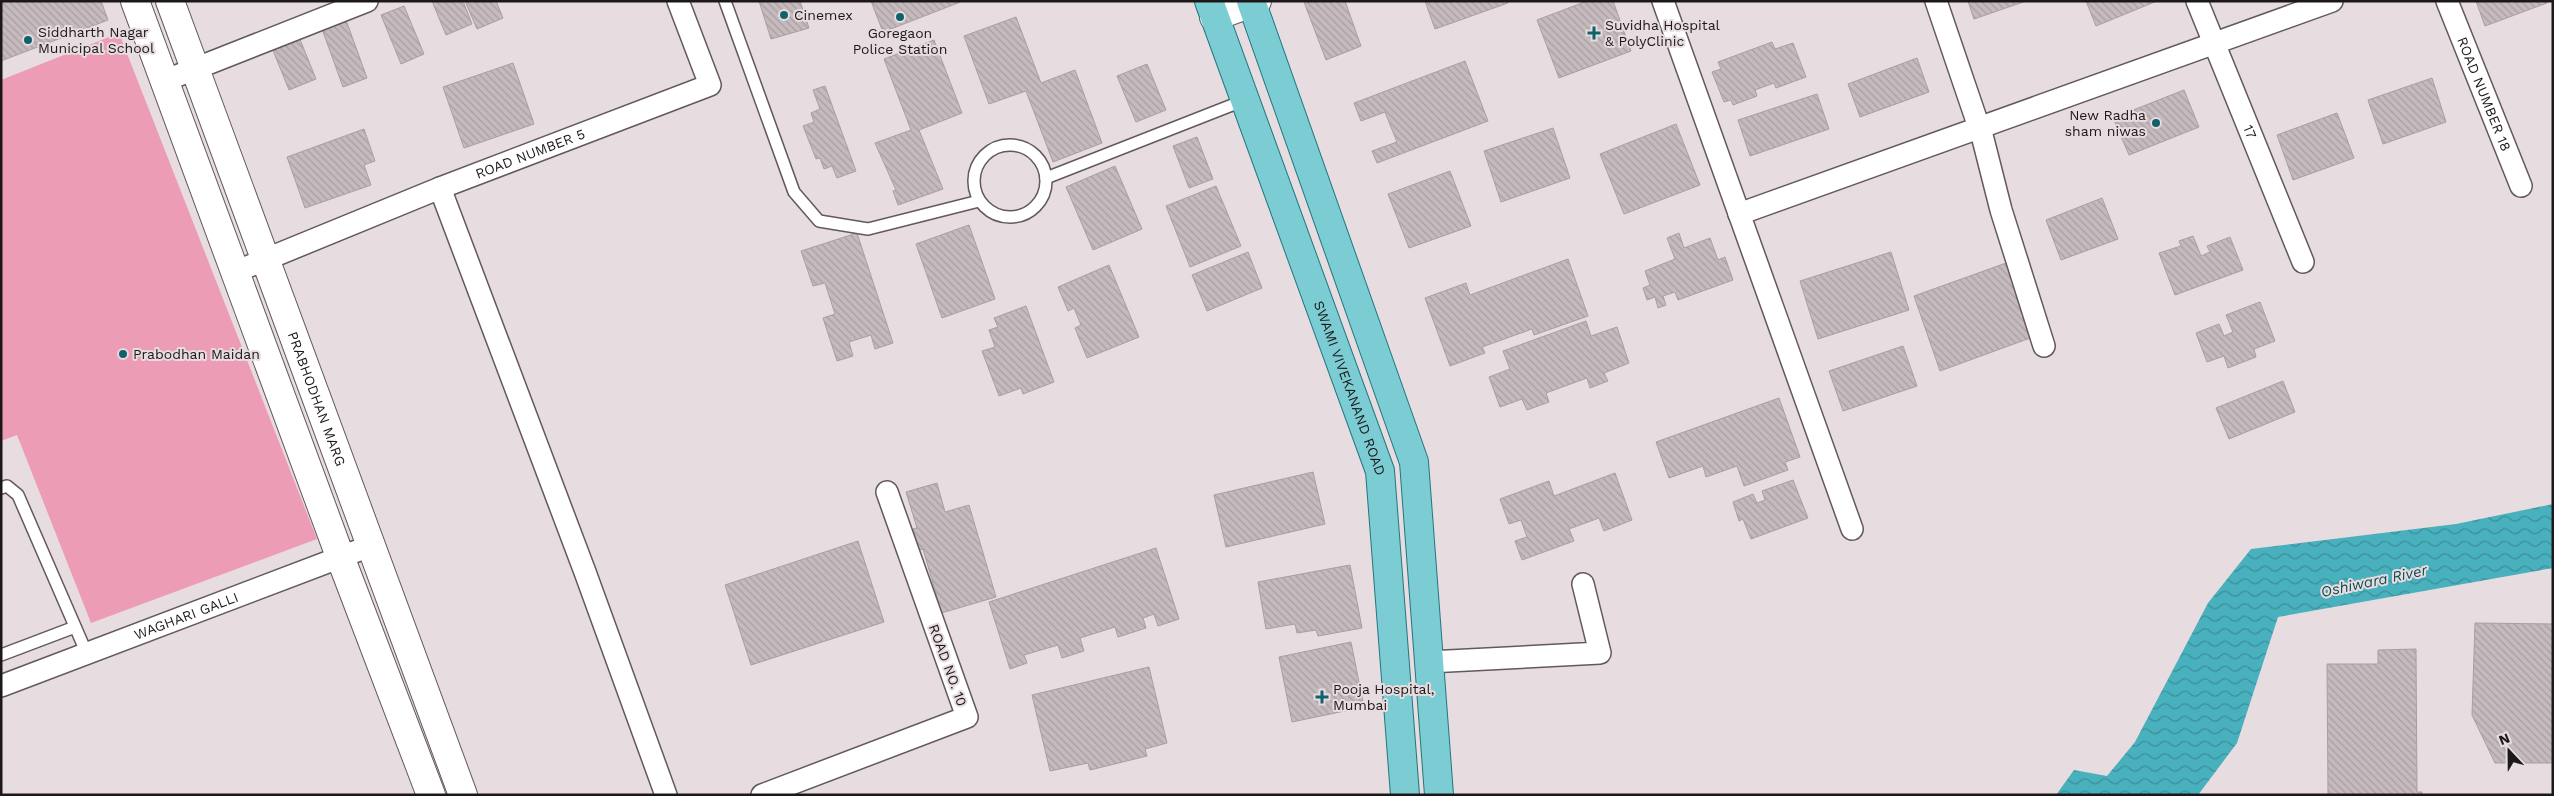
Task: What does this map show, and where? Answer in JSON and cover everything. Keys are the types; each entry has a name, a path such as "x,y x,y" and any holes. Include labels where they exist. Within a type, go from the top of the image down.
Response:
{"main road":[{"path":"1253,2 1409,444 1416,482 1439,795"},
{"name":"SWAMI VIVEKANAND ROAD","path":"1211,9 1380,471 1405,795"},
{"path":"1390,598 1424,596"}],"street":[{"path":"135,1 341,559 431,795"},
{"name":"PRABHODHAN MARG","path":"170,1 463,795"},
{"path":"164,81 196,69 319,10 367,1"},
{"name":"ROAD NUMBER 5","path":"235,272 440,188 710,86 678,1"},
{"path":"1663,1 1852,529"},
{"path":"1936,1 1979,128 2019,270 2044,346"},
{"name":"17","path":"2197,1 2303,262"},
{"path":"1739,214 2332,1"},
{"name":"ROAD NUMBER 18","path":"2447,1 2521,186"},
{"path":"1211,9 1253,2"},
{"path":"440,188 582,563 666,795"},
{"name":"ROAD NO. 10","path":"762,795 967,717 887,492"},
{"name":"WAGHARI GALLI","path":"1,686 341,559 370,546"},
{"path":"1429,662 1600,652 1583,584"}],"lane":[{"path":"725,1 794,192 819,222 868,230 979,201"},
{"path":"1046,178 1245,100"},
{"path":"1016,146 1026,150 1039,162 1046,178 1045,189 1040,201 1021,216 998,215 987,210 979,201 974,178 977,167 983,157 992,150 1016,146"},
{"path":"1,488 7,486 18,495 87,654"},
{"path":"1,655 75,627"}],"shaded area":[{"name":"Prabodhan Maidan","path":"119,33 317,539 91,623 17,435 1,441 1,80"}],"water":[{"name":"Oshiwara River","path":"2553,504 2553,568 2278,617 2237,743 2198,795 2056,795 2074,770 2107,776 2135,742 2208,603 2251,549 2456,524"}],"building":[{"name":"Siddharth Nagar Municipal School","path":"1,1 101,1 108,20 1,61"},
{"path":"432,1 463,1 472,24 446,35"},
{"path":"465,1 496,1 503,18 477,29"},
{"name":"Cinemex","path":"759,1 800,1 809,28 771,39"},
{"name":"Goregaon Police Station","path":"871,1 963,1 883,32"},
{"path":"1345,1 1361,46 1326,60 1304,2"},
{"path":"1425,1 1508,1 1508,3 1435,29"},
{"path":"1587,1 1613,1 1631,51 1559,78 1537,20"},
{"path":"1968,1 2026,1 1974,19"},
{"path":"2086,1 2157,1 2096,26"},
{"path":"2476,1 2546,1 2547,3 2485,26"},
{"path":"404,6 424,54 401,64 381,15"},
{"path":"1016,17 1041,83 1075,70 1102,143 1053,162 1026,91 989,104 964,36"},
{"path":"346,20 367,78 343,87 322,29"},
{"path":"299,37 316,79 289,90 272,48"},
{"path":"934,40 962,113 919,130 943,189 898,205 893,191 896,190 875,143 911,130 884,59"},
{"path":"1772,42 1775,49 1793,43 1806,77 1776,88 1774,83 1755,90 1757,96 1733,105 1731,100 1724,102 1712,72 1721,69 1718,62"},
{"path":"1917,58 1929,92 1860,117 1848,84"},
{"path":"1465,61 1488,121 1377,163 1372,151 1397,142 1385,112 1361,121 1354,103"},
{"path":"513,63 534,124 464,148 443,87"},
{"path":"1147,64 1166,110 1136,122 1117,76"},
{"path":"2432,78 2446,122 2383,144 2368,100"},
{"path":"825,86 856,171 837,178 832,166 824,169 820,158 816,159 803,126 814,122 811,113 820,109 813,90"},
{"name":"New Radha sham niwas","path":"2184,90 2199,127 2129,155 2113,118"},
{"path":"1817,94 1829,129 1750,156 1738,120"},
{"path":"2337,113 2354,158 2293,180 2277,135"},
{"path":"1676,124 1700,185 1624,214 1600,154"},
{"path":"1553,128 1570,178 1501,202 1484,151"},
{"path":"364,129 375,161 364,165 371,185 305,208 287,157"},
{"path":"1197,137 1213,179 1189,188 1173,146"},
{"path":"1115,166 1142,229 1093,250 1066,187"},
{"path":"1450,171 1471,226 1409,248 1388,194"},
{"path":"1216,186 1241,246 1190,267 1166,206"},
{"path":"2102,198 2118,239 2061,260 2046,220"},
{"path":"969,225 995,299 942,318 916,244"},
{"path":"857,233 893,343 875,349 871,335 849,342 853,356 837,361 823,318 835,314 825,283 813,286 801,251"},
{"path":"1679,233 1684,248 1710,238 1718,260 1725,257 1733,280 1678,300 1675,292 1663,296 1666,305 1658,308 1655,297 1647,300 1643,288 1650,285 1645,271 1675,259 1667,238"},
{"path":"2193,236 2201,256 2210,252 2207,246 2230,237 2243,270 2175,295 2159,253 2181,246 2179,241"},
{"path":"1248,252 1262,288 1207,311 1192,275"},
{"path":"1891,252 1909,310 1818,339 1800,281"},
{"path":"1568,259 1588,316 1534,335 1532,329 1482,347 1485,353 1450,366 1425,298 1466,283 1470,295"},
{"path":"2006,263 2033,337 1940,371 1914,296"},
{"path":"1109,265 1139,337 1087,358 1075,328 1081,325 1074,308 1068,311 1058,287"},
{"path":"2260,302 2275,341 2254,349 2256,357 2228,368 2224,356 2207,362 2196,333 2219,324 2224,336 2233,332 2226,315"},
{"path":"1026,306 1054,382 1023,394 1021,388 999,396 982,351 995,347 989,330 998,327 994,318"},
{"path":"1586,321 1591,336 1617,327 1629,363 1604,373 1608,381 1590,388 1587,378 1546,393 1549,402 1527,410 1522,399 1500,407 1489,377 1510,369 1503,351"},
{"path":"1903,346 1917,386 1843,411 1829,371"},
{"path":"2283,381 2295,412 2229,439 2216,408"},
{"path":"1779,398 1800,457 1785,462 1788,470 1744,486 1737,466 1706,477 1703,466 1669,478 1656,442"},
{"path":"1313,472 1325,524 1226,547 1214,495"},
{"path":"1615,473 1632,520 1604,531 1599,518 1569,529 1574,541 1522,560 1515,541 1527,537 1521,520 1509,524 1500,499 1549,481 1554,496"},
{"path":"1793,480 1808,518 1751,539 1743,519 1739,521 1733,502 1753,494 1757,503 1765,500 1762,491"},
{"path":"937,483 945,512 969,505 996,597 938,614 933,598 937,597 923,549 919,550 913,529 917,528 906,492"},
{"path":"858,541 884,622 751,665 725,585"},
{"path":"1156,548 1179,619 1158,626 1154,614 1143,618 1146,628 1118,637 1115,627 1080,638 1084,651 1062,658 1058,645 1024,655 1027,663 1010,669 989,602"},
{"path":"1350,565 1362,628 1318,636 1316,630 1297,633 1295,624 1266,629 1258,582"},
{"path":"2475,623 2553,624 2553,763 2495,763 2472,715"},
{"path":"1351,642 1364,707 1292,722 1279,657"},
{"path":"2416,649 2417,792 2422,792 2422,795 2328,795 2327,664 2378,664 2378,650"},
{"path":"1149,667 1167,743 1145,749 1147,756 1090,770 1088,763 1050,771 1032,695"}],"place":[{"name":"Cinemex","path":"784,15"},
{"name":"Goregaon Police Station","path":"900,17"},
{"name":"Suvidha Hospital & PolyClinic","path":"1594,33"},
{"name":"Siddharth Nagar Municipal School","path":"28,40"},
{"name":"New Radha sham niwas","path":"2156,123"},
{"name":"Prabodhan Maidan","path":"123,354"},
{"name":"Pooja Hospital, Mumbai","path":"1322,697"}]}
